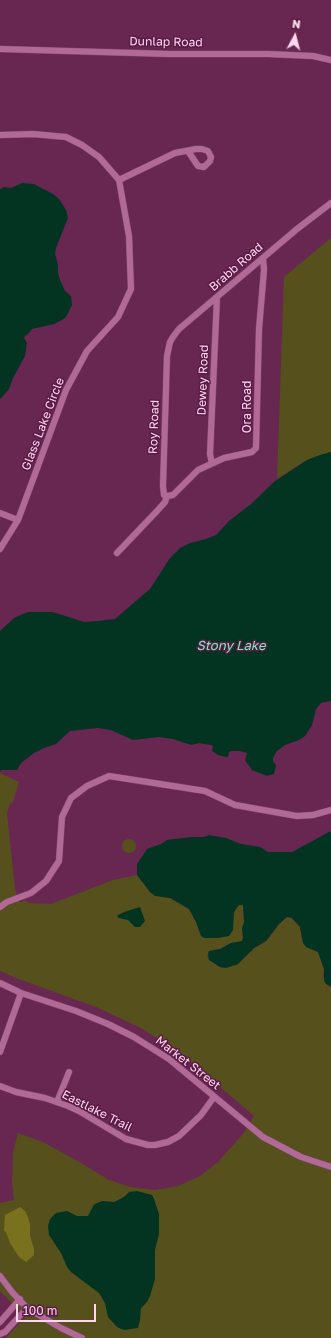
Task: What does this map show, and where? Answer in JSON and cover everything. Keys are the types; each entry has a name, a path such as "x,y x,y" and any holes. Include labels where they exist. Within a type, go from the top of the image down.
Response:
{"street":[{"name":"Dunlap Road","path":"0,49 169,54 268,54 313,56 331,60"},
{"path":"0,135 34,134 66,137 82,145 99,157 119,180 175,153 188,151"},
{"name":"Glass Lake Circle","path":"0,549 18,520 66,390 87,351 118,317 130,289 129,236 119,180"},
{"name":"Brabb Road","path":"167,356 170,342 179,329 262,258 331,203"},
{"name":"Ora Road","path":"117,553 157,511 167,496 173,495 198,470 224,458 252,452 256,448 259,329 264,270 262,258"},
{"name":"Dewey Road","path":"212,463 210,446 217,298"},
{"name":"Roy Road","path":"167,356 163,486 164,495 167,496"},
{"path":"0,513 18,520"},
{"path":"0,907 7,902 31,893 46,882 59,861 62,817 70,798 87,786 109,776 205,791 235,805 297,816 313,815 331,810"},
{"name":"Market Street","path":"0,983 102,1021 134,1037 169,1059 263,1137 301,1157 331,1167"},
{"path":"0,1052 21,992"},
{"path":"57,1102 69,1072"},
{"name":"Eastlake Trail","path":"0,1086 57,1102 79,1111 126,1139 148,1145 168,1142 179,1136 200,1115 214,1096"},
{"path":"0,1276 12,1292 28,1308 61,1328 82,1338"},
{"path":"0,1322 20,1299"},
{"path":"0,1334 5,1332 28,1308"}],"shaded area":[{"path":"331,238 331,452 307,460 277,479 284,277"},
{"path":"0,773 19,782 13,802 10,804 7,813 15,889 20,903 25,900 29,903 51,904 113,880 137,875 150,892 155,895 170,898 189,909 201,936 218,938 233,917 236,908 239,905 243,905 244,922 242,929 242,942 231,943 220,949 212,950 207,956 209,960 220,967 226,968 238,964 254,948 269,938 279,924 287,917 290,917 300,927 302,939 306,947 318,952 324,969 323,976 327,985 331,987 331,1338 6,1338 25,1317 0,1291 0,1203 14,1200 12,1184 13,1153 18,1133 45,1143 109,1180 131,1187 155,1190 178,1186 200,1176 218,1162 243,1134 254,1116 190,1061 139,1027 96,1007 0,971 0,911 2,910 0,906"},
{"path":"126,839 132,839 136,843 136,849 132,853 126,853 122,849 122,843"},
{"path":"20,1207 25,1211 28,1217 30,1224 30,1236 34,1249 34,1255 26,1262 19,1257 10,1243 6,1232 4,1231 5,1215"}],"water":[{"path":"22,183 34,184 53,194 59,199 66,210 68,218 55,254 60,280 65,291 71,296 72,305 66,317 62,320 54,324 32,329 25,336 24,338 27,343 25,356 9,389 0,399 0,189 4,187 11,188"},
{"name":"Stony Lake","path":"331,452 331,701 321,703 316,709 312,725 305,736 285,745 277,751 273,758 276,765 274,774 267,776 252,770 245,760 247,753 240,751 231,751 229,752 228,757 226,757 218,755 212,751 213,746 211,745 199,743 191,745 173,739 159,737 133,740 111,730 97,728 70,731 56,744 34,753 21,763 17,770 1,770 0,772 0,631 14,618 28,612 53,612 84,622 115,619 150,589 170,558 180,548 190,543 216,535 229,521 251,504 275,481 307,460"},
{"path":"331,831 331,987 324,981 324,969 318,952 306,947 303,943 300,927 292,918 287,917 279,924 266,941 254,948 238,964 226,968 220,967 209,960 208,953 209,951 220,949 231,943 242,941 242,929 244,922 243,905 239,905 234,912 233,930 229,936 204,938 201,936 189,909 170,898 155,896 137,875 137,864 147,849 167,840 204,837 209,835 226,838 241,844 260,847 268,852 292,852"},
{"path":"140,907 145,921 140,927 135,927 128,920 117,916 124,912"},
{"path":"137,1191 152,1195 159,1214 159,1234 155,1250 155,1279 150,1296 141,1308 138,1328 124,1330 117,1327 108,1317 105,1303 99,1293 71,1272 67,1267 61,1253 49,1235 48,1226 50,1219 56,1213 67,1211 77,1216 88,1216 95,1204 102,1201 114,1202 124,1197 129,1192"}]}
